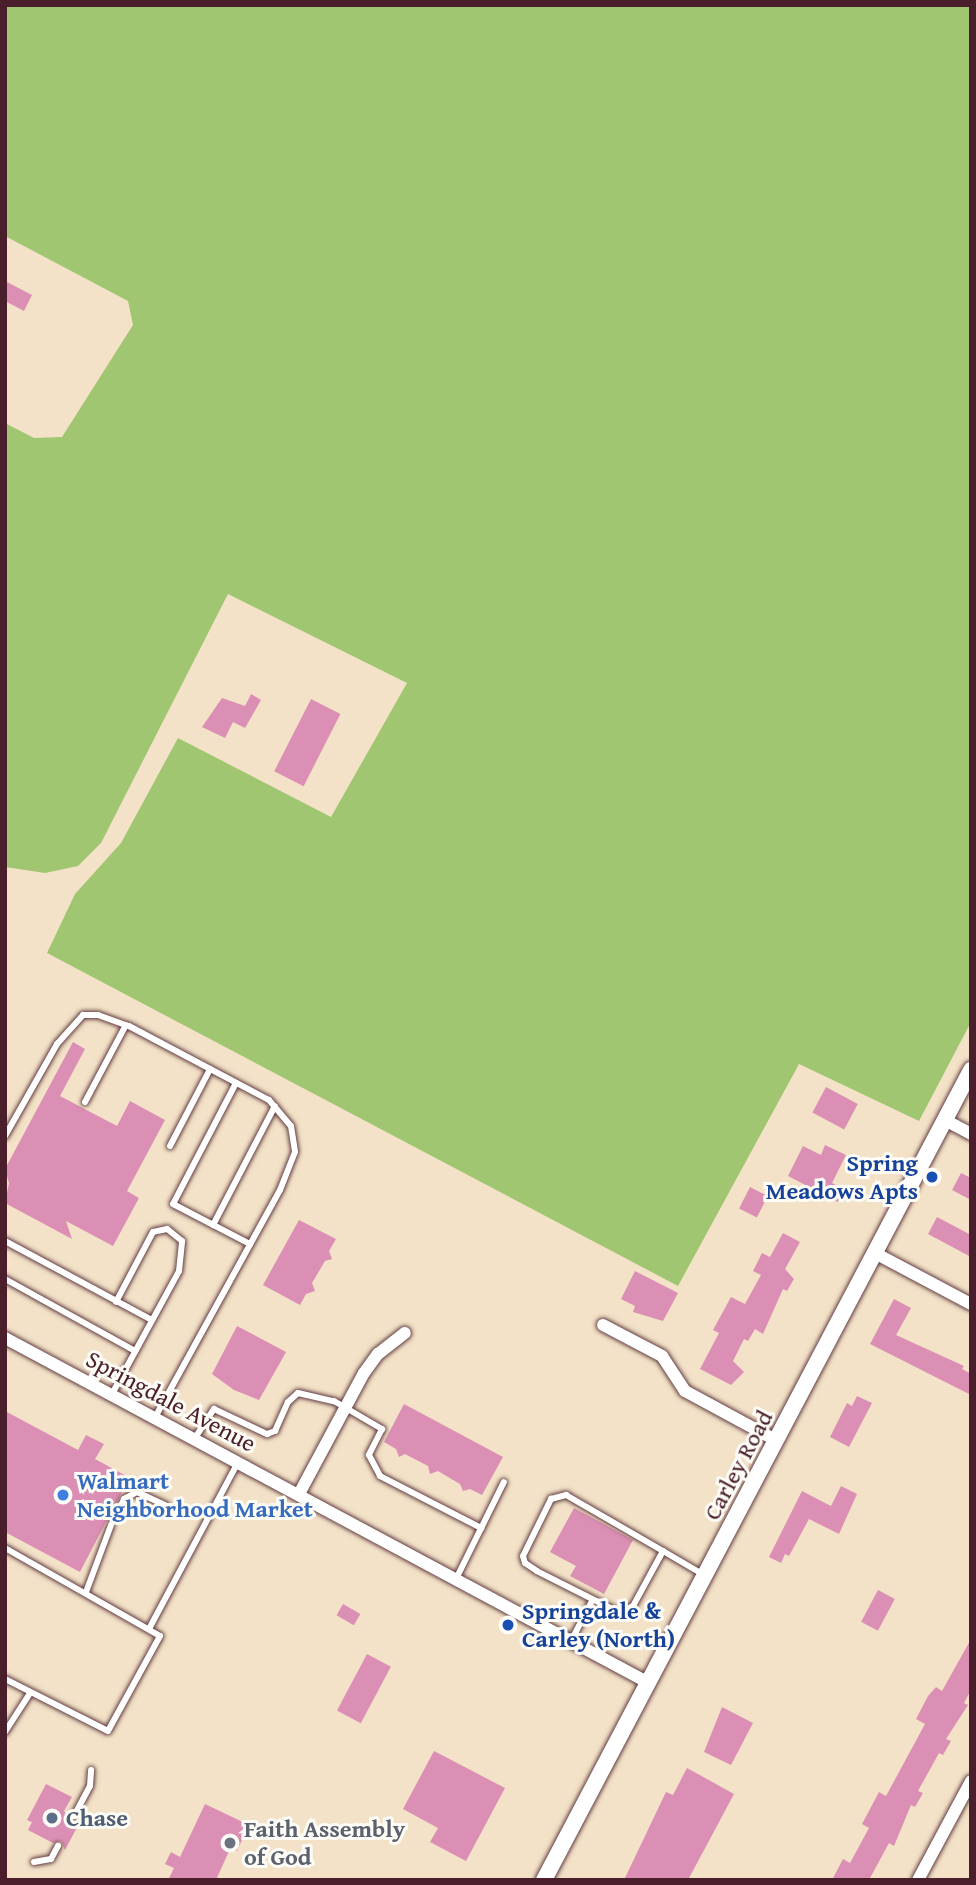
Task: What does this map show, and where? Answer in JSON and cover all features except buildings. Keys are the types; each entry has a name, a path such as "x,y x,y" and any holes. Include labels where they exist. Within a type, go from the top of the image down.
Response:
{"street":[{"name":"Carley Road","path":"544,1880 971,1070"},
{"path":"944,1120 971,1134"},
{"path":"875,1253 971,1304"},
{"path":"603,1325 662,1356 685,1391 776,1441"},
{"path":"299,1494 378,1354 404,1332"},
{"name":"Springdale Avenue","path":"5,1338 649,1683"},
{"path":"918,1880 971,1781"}],"lane":[{"path":"5,1136 73,1023 83,1015 98,1014 126,1025 236,1083 275,1106 291,1126 295,1152 280,1190 155,1417"},
{"path":"85,1102 126,1025"},
{"path":"170,1146 210,1069"},
{"path":"236,1083 173,1204 250,1244"},
{"path":"213,1225 275,1106"},
{"path":"113,1394 183,1259 182,1241 167,1229 153,1232 116,1302"},
{"path":"5,1241 152,1321"},
{"path":"5,1279 135,1351"},
{"path":"195,1438 214,1409 267,1434 275,1432 288,1402 298,1393 346,1407 382,1429 369,1455 380,1476 481,1528"},
{"path":"150,1627 238,1461"},
{"path":"456,1579 504,1482"},
{"path":"116,1515 124,1499 137,1492 167,1506"},
{"path":"663,1551 628,1612 612,1611 592,1601 524,1563 523,1556 551,1499 566,1495 663,1551 705,1576"},
{"path":"86,1592 111,1525"},
{"path":"5,1548 158,1631 159,1641 108,1731 5,1679"},
{"path":"571,1641 592,1601"},
{"path":"6,1728 30,1693"},
{"path":"74,1816 90,1786 91,1770"},
{"path":"34,1862 51,1859 58,1846"}],"green space":[{"path":"5,5 971,5 971,1022 919,1121 799,1064 678,1286 47,953 75,894 121,843 178,738 331,817 407,683 228,594 101,843 78,866 45,873 5,867 5,423 34,438 62,437 133,325 128,301 5,236"}],"place":[{"name":"Spring Meadows Apts","path":"932,1177"},
{"name":"Walmart Neighborhood Market","path":"63,1495"},
{"name":"Springdale & Carley (North)","path":"508,1625"},
{"name":"Chase","path":"52,1818"},
{"name":"Faith Assembly of God","path":"230,1843"}]}
